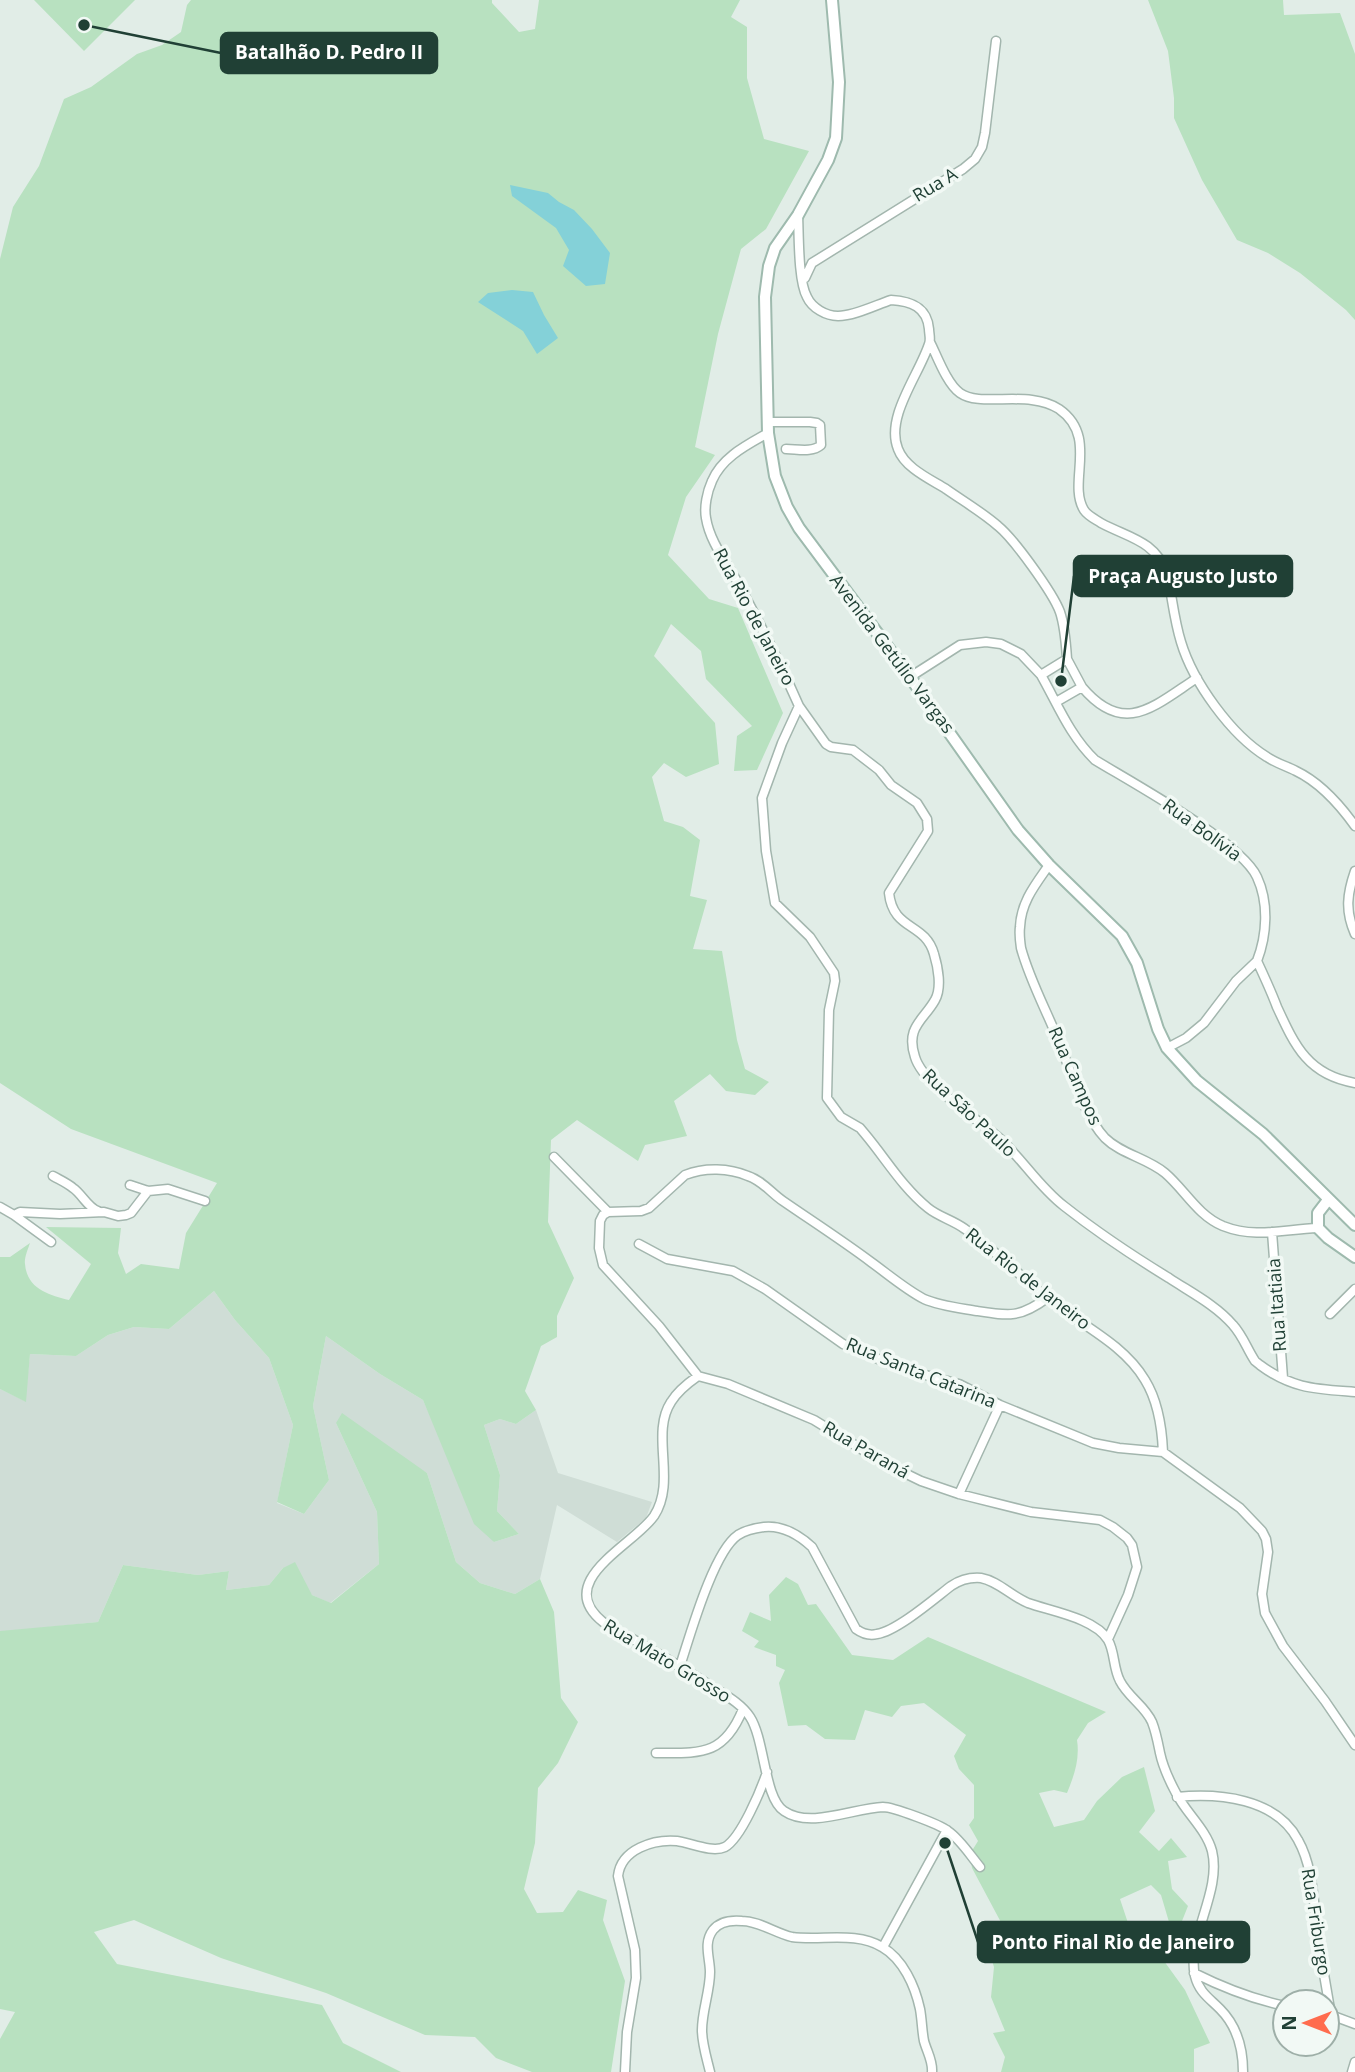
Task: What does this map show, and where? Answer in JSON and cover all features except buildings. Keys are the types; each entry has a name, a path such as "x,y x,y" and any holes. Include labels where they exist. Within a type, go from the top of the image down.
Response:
{"street":[{"name":"Avenida Getúlio Vargas","path":"832,0 839,82 836,138 828,160 798,215 775,248 766,282 768,428 775,476 787,508 1018,830 1049,865 1112,924 1128,944 1167,1048 1197,1080 1263,1134 1355,1226"},
{"name":"Rua A","path":"803,284 812,263 963,169 979,153 985,134 996,41"},
{"path":"798,215 803,284 812,305 835,316 891,300 915,305 926,314 930,342 958,392 977,399 1036,400 1059,410 1069,420 1080,441 1080,489 1083,509 1096,520 1145,544 1163,563 1182,646 1197,678 1218,709 1251,746 1317,785 1343,809 1355,826"},
{"path":"930,342 897,418 894,432 898,451 905,461 1000,527 1047,589 1059,611 1065,632 1067,660 1082,687 1107,710 1135,713 1150,708 1197,678"},
{"path":"768,428 810,422 820,425 819,448 786,449"},
{"name":"Rua Rio de Janeiro","path":"768,428 727,460 718,471 712,480 707,499 706,520 716,545 774,649 799,706 762,797 763,832 775,903 810,937 834,974 829,1010 827,1098 841,1117 860,1128 911,1193 929,1209 965,1229 1014,1267 1047,1298 1118,1349 1144,1378 1152,1394 1160,1422 1163,1452"},
{"name":"Rua Bolívia","path":"910,677 960,645 986,642 1001,644 1021,654 1041,675 1075,738 1095,760 1180,812 1249,864 1260,884 1265,909 1264,939 1257,961"},
{"path":"1041,675 1067,660"},
{"path":"1056,702 1082,687"},
{"name":"Rua São Paulo","path":"799,706 826,744 853,750 879,770 891,785 917,803 927,819 928,831 889,893 890,904 896,915 904,923 917,929 934,951 939,989 935,1000 918,1022 914,1034 912,1048 916,1060 939,1087 999,1138 1050,1195 1085,1223 1218,1311 1235,1327 1255,1361 1266,1370 1306,1388 1355,1392"},
{"name":"Rua Campos","path":"1049,865 1025,902 1019,937 1027,965 1092,1119 1110,1142 1163,1171 1184,1195 1220,1224 1247,1234 1318,1228"},
{"path":"1355,871 1348,893 1347,909 1355,934"},
{"path":"1167,1048 1186,1038 1204,1023 1236,981 1257,961 1292,1040 1301,1053 1312,1066 1334,1078 1355,1083"},
{"path":"554,1157 608,1212"},
{"path":"698,1376 659,1326 603,1265 599,1248 600,1221 603,1215 608,1212 641,1211 649,1208 685,1175 691,1173 717,1170 751,1176 901,1284 930,1301 1004,1315 1032,1310 1047,1298"},
{"path":"53,1176 82,1195 93,1209 118,1216 131,1213 148,1191"},
{"path":"130,1185 148,1191 168,1189 205,1201"},
{"path":"1328,1200 1318,1213 1318,1228 1355,1257"},
{"path":"0,1207 51,1242"},
{"path":"13,1215 20,1212 104,1212"},
{"name":"Rua Itatiaia","path":"1272,1232 1283,1378"},
{"name":"Rua Santa Catarina","path":"639,1244 667,1259 733,1271 765,1289 843,1344 907,1370 959,1384 1000,1405 1093,1443 1163,1452"},
{"path":"1330,1314 1355,1289"},
{"name":"Rua Paraná","path":"698,1376 728,1384 814,1420 901,1472 959,1494 1031,1512 1100,1520 1127,1538 1136,1560 1136,1574 1108,1639"},
{"name":"Rua Mato Grosso","path":"698,1376 671,1401 665,1416 663,1487 658,1509 652,1519 590,1578 587,1592 590,1608 598,1619 680,1666 743,1709 754,1725 772,1792 780,1808 798,1816 821,1817 892,1807 947,1830"},
{"path":"959,1494 1000,1405"},
{"path":"1163,1452 1240,1508 1262,1531 1268,1552 1262,1604 1269,1622 1283,1646 1355,1745"},
{"path":"680,1666 718,1562 728,1546 739,1534 770,1527 794,1534 812,1547 856,1629 863,1634 873,1635 887,1631 960,1580 976,1578 998,1585 1027,1603 1076,1618 1108,1639 1119,1681 1147,1713 1178,1797 1212,1851 1213,1871 1194,1957 1194,1973 1204,1996 1221,2011 1236,2032 1243,2054 1243,2072"},
{"path":"656,1753 694,1753 715,1746 726,1739 736,1726 743,1709"},
{"path":"625,2072 627,2032 636,1978 635,1950 618,1876 621,1864 639,1848 663,1841 712,1849 730,1843 753,1805 767,1772"},
{"name":"Rua Friburgo","path":"1178,1797 1193,1795 1244,1800 1263,1808 1287,1825 1298,1839 1306,1857 1311,1883 1325,1988"},
{"path":"883,1947 947,1830 980,1867"},
{"path":"710,2072 702,2032 710,1975 707,1943 713,1929 730,1920 751,1921 788,1936 852,1939 883,1947 904,1969 916,1994 932,2072"},
{"path":"1194,1973 1238,1993 1271,2003"},
{"path":"1352,2072 1355,2062"}],"shaded area":[{"path":"214,1291 235,1320 269,1358 293,1425 277,1503 304,1514 329,1480 313,1406 326,1336 423,1400 494,1542 519,1534 497,1511 500,1475 484,1425 500,1419 516,1424 536,1410 558,1473 652,1502 646,1518 617,1542 557,1505 540,1579 515,1594 480,1583 456,1562 427,1473 336,1423 377,1512 379,1564 330,1603 312,1595 283,1568 269,1585 226,1590 229,1571 198,1575 123,1565 98,1622 0,1632 0,1389 25,1401 30,1354 76,1356 108,1335 134,1327 169,1329"}],"green space":[{"path":"34,0 135,0 84,51"},
{"path":"191,0 492,0 519,32 535,29 539,0 740,0 731,17 747,27 747,78 764,139 809,151 766,229 741,249 718,334 695,447 715,455 686,497 668,555 709,599 738,608 783,713 757,770 734,771 737,736 752,726 706,679 701,651 671,624 654,656 715,723 719,764 686,777 664,763 652,777 664,821 683,827 700,840 690,896 707,900 693,949 722,951 737,1040 745,1069 769,1082 755,1095 726,1091 710,1074 674,1101 687,1136 645,1145 638,1161 577,1120 551,1140 548,1222 574,1278 557,1316 557,1337 541,1346 525,1391 536,1410 516,1424 500,1419 484,1425 500,1475 497,1511 519,1534 494,1542 474,1524 423,1400 326,1336 313,1406 329,1480 304,1514 277,1502 293,1425 269,1358 235,1320 214,1291 169,1329 134,1327 108,1335 76,1356 30,1354 26,1402 0,1389 0,1257 10,1257 30,1243 25,1262 30,1279 40,1290 69,1300 91,1264 46,1227 121,1228 118,1253 126,1274 141,1264 179,1269 186,1233 217,1183 71,1129 0,1083 0,259 13,207 39,166 64,99 91,87 137,54 162,45 181,32 187,5"},
{"path":"1148,0 1283,0 1284,15 1340,13 1355,54 1355,320 1300,273 1268,253 1237,240 1202,180 1174,118 1168,51"},
{"path":"342,1413 427,1473 456,1562 480,1583 515,1594 540,1579 554,1612 561,1698 578,1722 558,1763 538,1788 535,1843 524,1889 537,1913 563,1912 578,1890 607,1900 603,1920 625,1981 611,2072 532,2072 496,2058 475,2037 425,2035 326,1993 221,1958 134,1920 94,1932 117,1964 322,2005 343,2043 401,2072 0,2072 0,2039 15,2012 0,2009 0,1631 98,1622 123,1565 198,1575 229,1571 226,1590 269,1585 283,1568 295,1562 312,1595 331,1603 379,1564 377,1512 336,1423"},
{"path":"786,1577 798,1584 808,1605 816,1604 852,1655 893,1660 928,1637 1106,1712 1088,1723 1077,1740 1077,1761 1067,1793 1054,1790 1039,1793 1054,1827 1084,1820 1097,1801 1122,1777 1144,1767 1155,1811 1139,1832 1159,1851 1171,1838 1187,1857 1168,1861 1172,1889 1188,1906 1182,1921 1169,1922 1161,1895 1151,1885 1120,1899 1133,1938 1143,1954 1164,1961 1185,1990 1210,2043 1194,2049 1194,2072 1001,2072 1005,2057 993,2033 1005,2031 991,1997 994,1967 981,1927 1004,1928 972,1868 970,1854 978,1841 969,1825 974,1818 974,1785 959,1769 954,1756 966,1735 924,1703 901,1706 892,1717 865,1710 855,1740 825,1739 806,1725 788,1726 779,1683 785,1670 776,1666 776,1655 754,1647 759,1641 742,1631 750,1612 771,1621 769,1595"}],"water":[{"path":"510,185 548,193 574,210 610,253 605,284 586,286 563,266 569,250 556,228 512,196"},
{"path":"512,290 533,292 558,338 537,354 523,331 478,302 488,293"}],"place":[{"name":"Batalhão D. Pedro II","path":"84,25"},
{"name":"Praça Augusto Justo","path":"1061,681"},
{"name":"Ponto Final Rio de Janeiro","path":"945,1843"}]}
